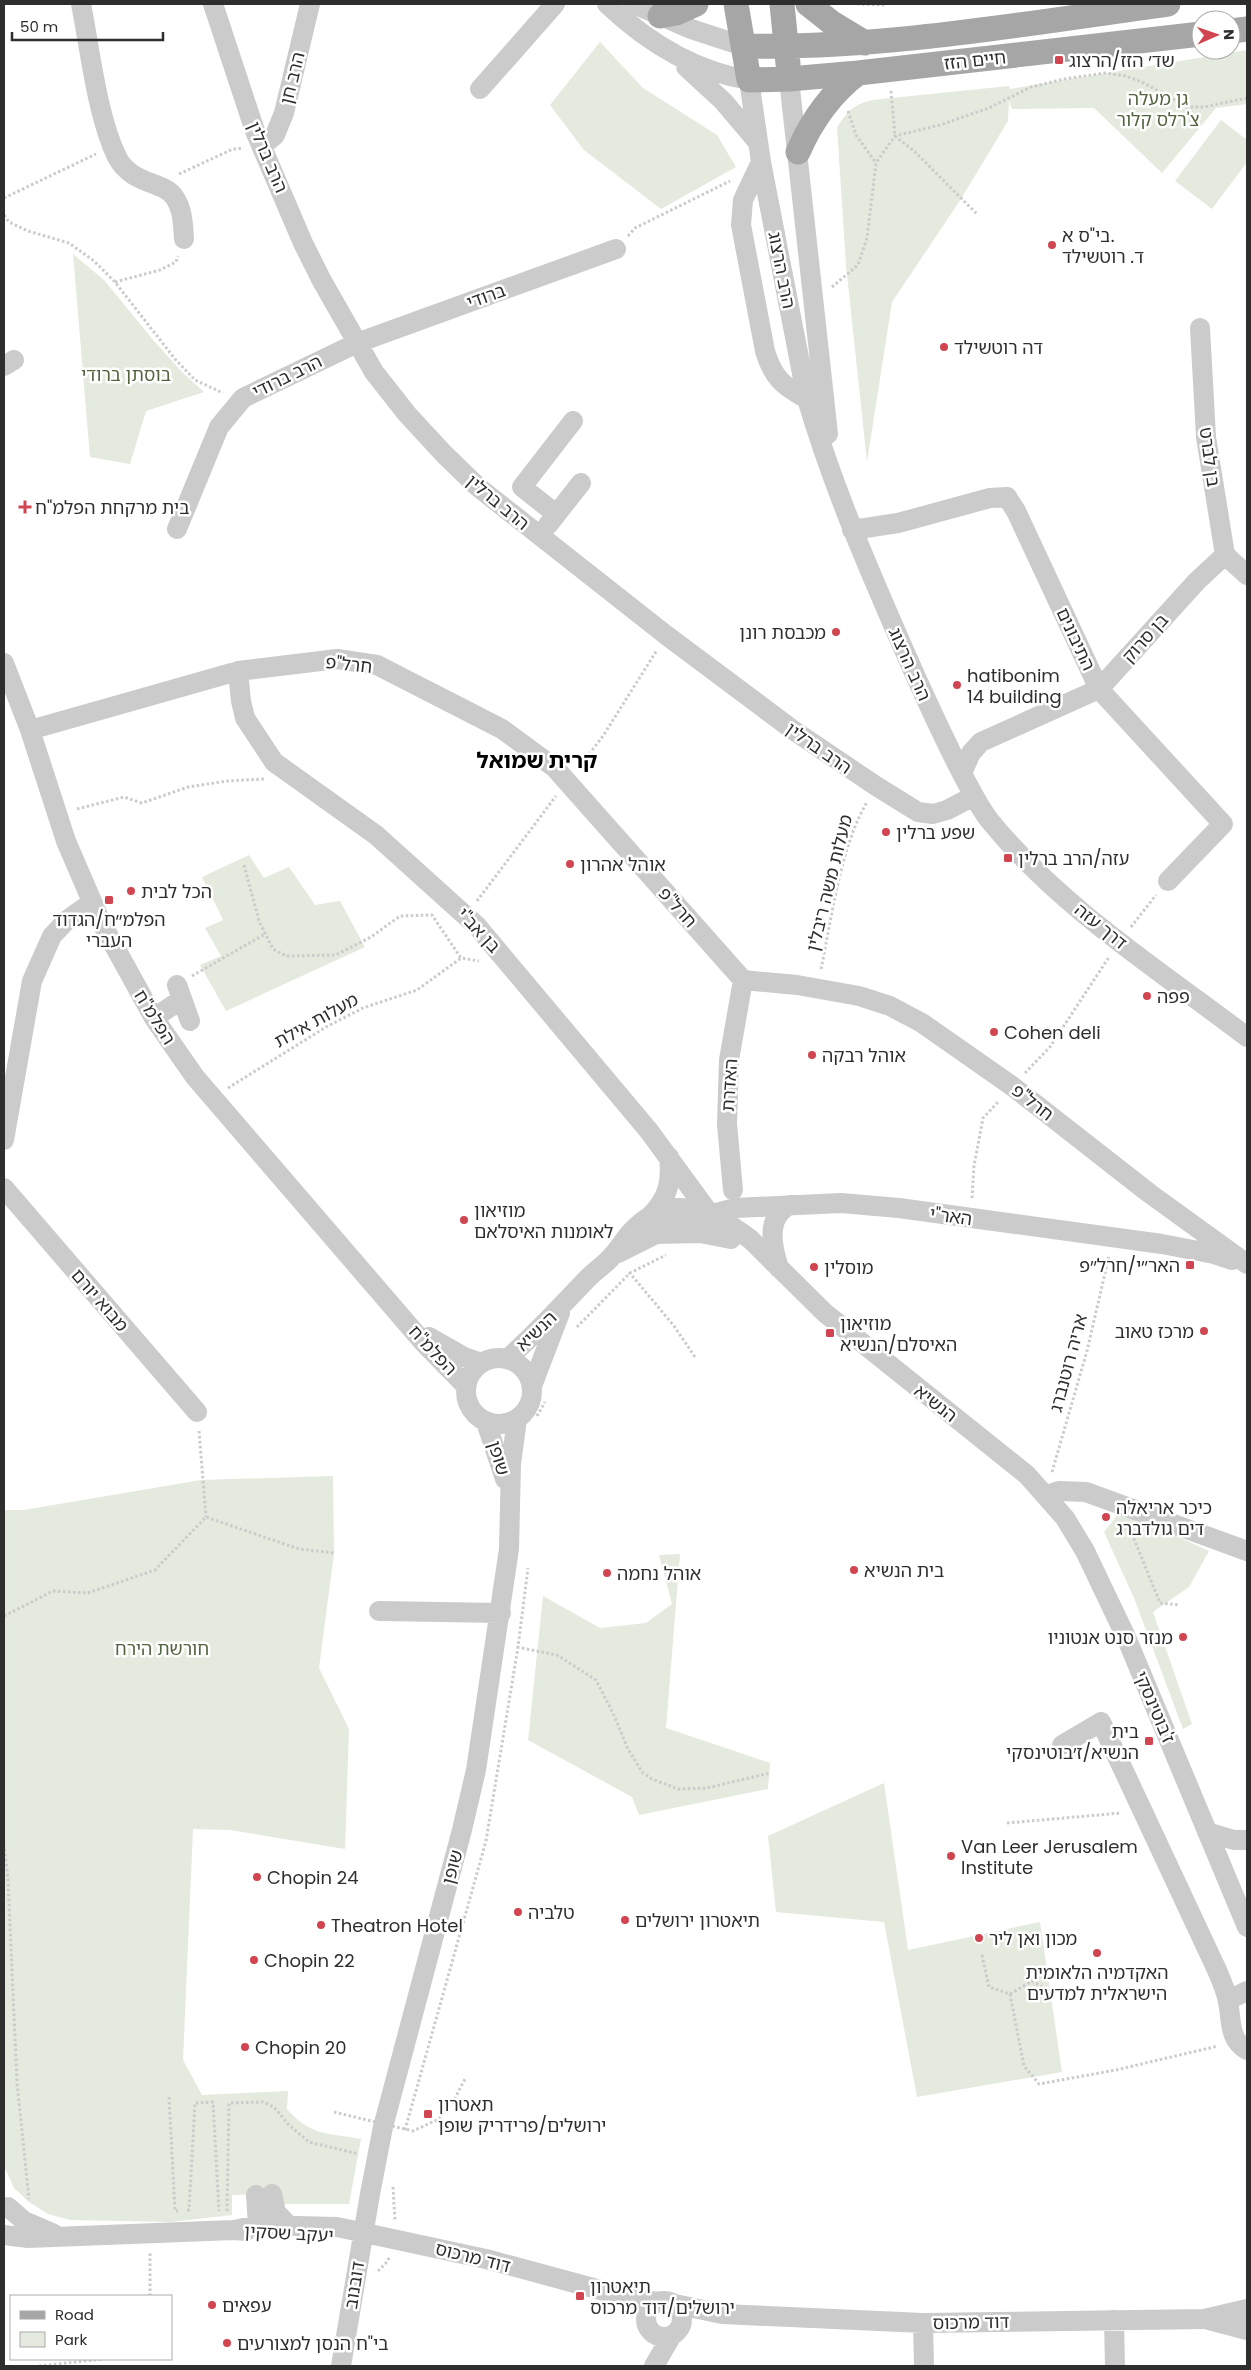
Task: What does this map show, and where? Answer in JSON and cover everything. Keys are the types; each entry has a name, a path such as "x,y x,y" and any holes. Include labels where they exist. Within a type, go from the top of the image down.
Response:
{"main road":[{"path":"660,16 676,13 696,4"},
{"name":"הרב הרצוג","path":"736,4 749,80"},
{"name":"הרב הרצוג","path":"782,4 789,79"},
{"path":"808,4 832,23 865,43"},
{"name":"חיים הזז","path":"743,46 786,47 865,43 1168,4"},
{"name":"חיים הזז","path":"749,80 789,79 858,73 1191,35"},
{"path":"798,152 812,122 823,106 858,73"}],"street":[{"path":"81,4 106,131 118,159 132,176 156,185 174,196 182,215 184,239"},
{"name":"הרב ברלין","path":"213,4 221,32 262,146 303,244 374,372 407,414 444,454 478,487 539,536 793,730 876,786 918,812 933,814 947,810 974,796"},
{"name":"הרב חן","path":"262,146 275,134 284,113 310,4"},
{"path":"480,89 554,4"},
{"path":"607,4 643,34 668,51 715,92 740,119 757,142"},
{"path":"634,4 721,40 743,46"},
{"path":"668,51 706,70 749,80"},
{"name":"הרב הרצוג","path":"789,79 812,300 830,447 852,530"},
{"name":"הרב הרצוג","path":"749,80 757,142 807,399 852,530 941,733 974,796"},
{"path":"761,162 743,200 741,225 765,351 770,366 779,380 807,399"},
{"name":"ברודי","path":"357,343 616,249"},
{"name":"בן לברט","path":"1200,328 1206,437 1225,555"},
{"name":"הרב ברודי","path":"177,530 219,427 243,398 357,343"},
{"path":"556,514 522,487 574,421"},
{"path":"539,536 581,483"},
{"name":"התיבונים","path":"852,530 898,523 990,498 1007,497 1016,511 1099,689 1223,824 1168,881"},
{"path":"1225,555 1247,575"},
{"name":"בן סרוק","path":"981,742 1099,689 1197,580 1225,555"},
{"name":"חרל\"פ","path":"30,730 238,671 337,659 377,665 502,729 555,768 743,980 858,996 890,1006 922,1023 1012,1086 1247,1265"},
{"name":"הפלמ\"ח","path":"4,663 30,730 66,841 92,902 123,965 154,1018 195,1077 423,1342 466,1386"},
{"name":"בן אב\"י","path":"238,671 245,718 274,762 376,835 477,926 668,1157 710,1214"},
{"path":"941,733 964,742 981,742"},
{"path":"962,773 971,753 981,742"},
{"name":"דרך עזה","path":"974,796 988,819 1034,870 1119,942 1247,1037"},
{"path":"4,1140 32,981 52,936 67,920 92,902"},
{"name":"האדרת","path":"733,1190 727,1124 729,1069 743,980"},
{"path":"154,1018 179,992 190,1021"},
{"path":"652,1226 658,1207 667,1192 670,1176 668,1157"},
{"name":"מבוא יורם","path":"4,1188 197,1412"},
{"name":"האר\"י","path":"652,1226 735,1208 841,1203 870,1205 1162,1244 1214,1254 1247,1265"},
{"path":"779,1268 774,1247 773,1225 780,1212 792,1204"},
{"name":"הנשיא","path":"710,1214 731,1239 790,1291 825,1313"},
{"name":"הנשיא","path":"710,1214 750,1240 825,1313 886,1364 1005,1457 1046,1495"},
{"path":"1162,1244 1172,1235 1179,1215"},
{"name":"הנשיא","path":"507,1359 537,1332 590,1276 613,1255 652,1226 731,1239"},
{"name":"הנשיא","path":"532,1386 565,1303"},
{"name":"הפלמ\"ח","path":"400,1314 445,1347 481,1363"},
{"path":"491,1359 507,1359 522,1366 528,1375 532,1386 532,1397 528,1408 517,1419 502,1424 486,1422 477,1416 470,1407 466,1397 466,1386 470,1376 481,1363 491,1359"},
{"name":"שופן","path":"363,2234 377,2158 476,1770 496,1645 511,1526 510,1495 517,1419"},
{"name":"שופן","path":"486,1422 501,1462 510,1495"},
{"path":"1046,1495 1059,1491 1086,1492 1247,1551"},
{"name":"ז'בוטינסקי","path":"1046,1495 1065,1518 1085,1551 1126,1637 1247,1927"},
{"path":"379,1611 500,1613"},
{"path":"1062,1746 1101,1722 1216,1968 1228,2000 1232,2033 1238,2043 1247,2050"},
{"path":"1207,1832 1234,1840 1247,1840"},
{"path":"1228,2000 1247,1991"},
{"path":"258,2225 264,2194 288,2226"},
{"name":"יעקב שסקין","path":"5,2209 24,2221 58,2236"},
{"name":"יעקב שסקין","path":"234,2230 258,2225 337,2227 363,2234"},
{"name":"יעקב שסקין","path":"4,2235 28,2238 234,2230 303,2237 363,2234"},
{"name":"דוד מרכוס","path":"363,2234 416,2243 634,2299 666,2303 704,2312 739,2315 923,2323 1204,2318 1247,2309"},
{"name":"דובנוב","path":"341,2366 363,2234"},
{"name":"דוד מרכוס","path":"581,2284 619,2302 649,2327"},
{"path":"666,2303 682,2314 682,2320 653,2366 648,2313 666,2303"},
{"name":"דוד מרכוס","path":"675,2333 714,2318 739,2315"},
{"name":"דוד מרכוס","path":"1204,2318 1247,2330"},
{"path":"1114,2320 1115,2366"},
{"path":"923,2323 924,2366"},
{"path":"649,2327 660,2337 675,2333"}],"path":[{"path":"857,4 883,4"},
{"path":"812,300 842,280 858,265 867,238 876,163 896,136 940,125 989,108 1031,87 1105,73 1126,76 1144,83 1187,107 1204,107 1247,98"},
{"path":"890,86 896,136 916,152 977,214"},
{"path":"823,106 846,107 856,135 876,163"},
{"path":"174,196 178,175 233,150 262,146"},
{"path":"4,198 78,163"},
{"path":"616,249 635,228 711,191"},
{"path":"4,216 10,222 28,231 69,243 94,261 115,282 175,359 194,380 221,393 243,398"},
{"path":"115,282 160,270 176,262 184,239"},
{"path":"57,815 124,797 142,802 188,787 227,781 261,780 288,772"},
{"name":"מעלות משה ריבלין","path":"817,990 836,894 855,821 876,786"},
{"path":"244,865 259,921 273,948 286,956 336,956 371,937 400,916 432,915 461,958 481,961 500,953"},
{"path":"970,1218 974,1166 983,1118 1050,1047 1119,942 1168,881"},
{"path":"179,992 266,934"},
{"name":"מעלות אילת","path":"212,1097 326,1026 363,1008 417,990 461,958"},
{"name":"אריה רוטנברג","path":"1046,1495 1087,1351 1114,1238"},
{"path":"613,1255 674,1326 695,1357"},
{"path":"4,1616 53,1591 88,1594 155,1570 206,1517 197,1412"},
{"path":"206,1517 299,1550 334,1553"},
{"path":"1124,1523 1130,1528 1160,1603 1180,1605"},
{"path":"496,1645 557,1656 596,1680 613,1713 628,1749 642,1772 652,1780 678,1790 707,1788 770,1773"},
{"path":"1007,1823 1126,1813"},
{"path":"4,1844 8,1880 17,2083 28,2177 28,2214 24,2221"},
{"path":"982,1955 989,1987 1010,1994 1032,1981 1044,1988"},
{"path":"1010,1994 1024,2066 1039,2084 1116,2070 1225,2044"},
{"path":"334,2112 413,2131 440,2119 454,2100 465,2079"},
{"path":"169,2097 175,2211 189,2210 195,2102 213,2102 218,2211 228,2211 229,2103 263,2102 274,2107 289,2125 309,2142 377,2158"},
{"path":"150,2234 150,2295"},
{"path":"39,2366 95,2360"}],"green space":[{"path":"600,42 643,88 717,135 736,167 661,209 584,150 550,105"},
{"name":"גן מעלה צ'רלס קלור","path":"1247,50 1247,104 1216,108 1162,173 1094,108 1012,109 1009,100 1008,121 959,202 892,302 867,462 846,265 837,127 848,112 860,104 872,100 1009,86 1010,89 1191,59 1241,60 1241,51"},
{"path":"1221,120 1247,140 1247,162 1212,209 1175,181"},
{"name":"בוסתן ברודי","path":"73,254 104,280 154,341 184,374 204,392 146,411 130,464 90,457"},
{"path":"249,855 264,878 289,867 315,905 340,901 365,947 226,1011 200,965 221,956 205,928 223,920 202,877"},
{"name":"חורשת הירח","path":"333,1476 334,1553 319,1668 349,1729 345,1849 230,1830 193,1829 183,2060 202,2095 288,2091 287,2109 304,2124 320,2132 361,2139 349,2204 284,2204 279,2194 232,2195 232,2215 171,2222 70,2220 48,2214 29,2202 14,2188 4,2166 4,1510 24,1510 201,1480"},
{"path":"1121,1510 1209,1551 1189,1587 1153,1612 1192,1724 1183,1729 1134,1598 1104,1532"},
{"path":"680,1554 666,1728 770,1763 768,1789 639,1815 632,1797 528,1740 543,1596 600,1628 646,1623 672,1604 659,1555"},
{"path":"884,1783 908,1950 1040,1922 1062,2072 917,2097 884,1922 776,1912 768,1836"}],"place":[{"name":"שד׳ הזז/הרצוג","path":"1059,60"},
{"name":"בי\"ס א. ד. רוטשילד","path":"1052,245"},
{"name":"דה רוטשילד","path":"944,347"},
{"name":"בית מרקחת הפלמ\"ח","path":"25,507"},
{"name":"מכבסת רונן","path":"836,632"},
{"name":"hatibonim 14 building","path":"957,685"},
{"name":"שפע ברלין","path":"886,832"},
{"name":"עזה/הרב ברלין","path":"1008,858"},
{"name":"אוהל אהרון","path":"570,864"},
{"name":"הכל לבית","path":"131,891"},
{"name":"הפלמ״ח/הגדוד העברי","path":"109,900"},
{"name":"פפה","path":"1147,996"},
{"name":"Cohen deli","path":"994,1032"},
{"name":"אוהל רבקה","path":"812,1055"},
{"name":"מוזיאון לאומנות האיסלאם","path":"464,1220"},
{"name":"האר״י/חרל״פ","path":"1190,1265"},
{"name":"מוסלין","path":"814,1267"},
{"name":"מרכז טאוב","path":"1204,1331"},
{"name":"מוזיאון האיסלם/הנשיא","path":"830,1333"},
{"name":"כיכר אריאלה דים גולדברג","path":"1106,1517"},
{"name":"בית הנשיא","path":"854,1570"},
{"name":"אוהל נחמה","path":"607,1573"},
{"name":"מנזר סנט אנטוניו","path":"1183,1637"},
{"name":"בית הנשיא/ז׳בוטינסקי","path":"1149,1741"},
{"name":"Van Leer Jerusalem Institute","path":"951,1856"},
{"name":"Chopin 24","path":"257,1877"},
{"name":"טלביה","path":"518,1912"},
{"name":"תיאטרון ירושלים","path":"625,1920"},
{"name":"Theatron Hotel","path":"321,1925"},
{"name":"מכון ואן ליר","path":"979,1938"},
{"name":"האקדמיה הלאומית הישראלית למדעים","path":"1097,1953"},
{"name":"Chopin 22","path":"254,1960"},
{"name":"Chopin 20","path":"245,2047"},
{"name":"תאטרון ירושלים/פרידריק שופן","path":"428,2114"},
{"name":"תיאטרון ירושלים/דוד מרכוס","path":"580,2296"},
{"name":"עפאים","path":"212,2305"},
{"name":"בי\"ח הנסן למצורעים","path":"227,2343"}],"district":[{"name":"קרית שמואל","path":"537,760"}]}
